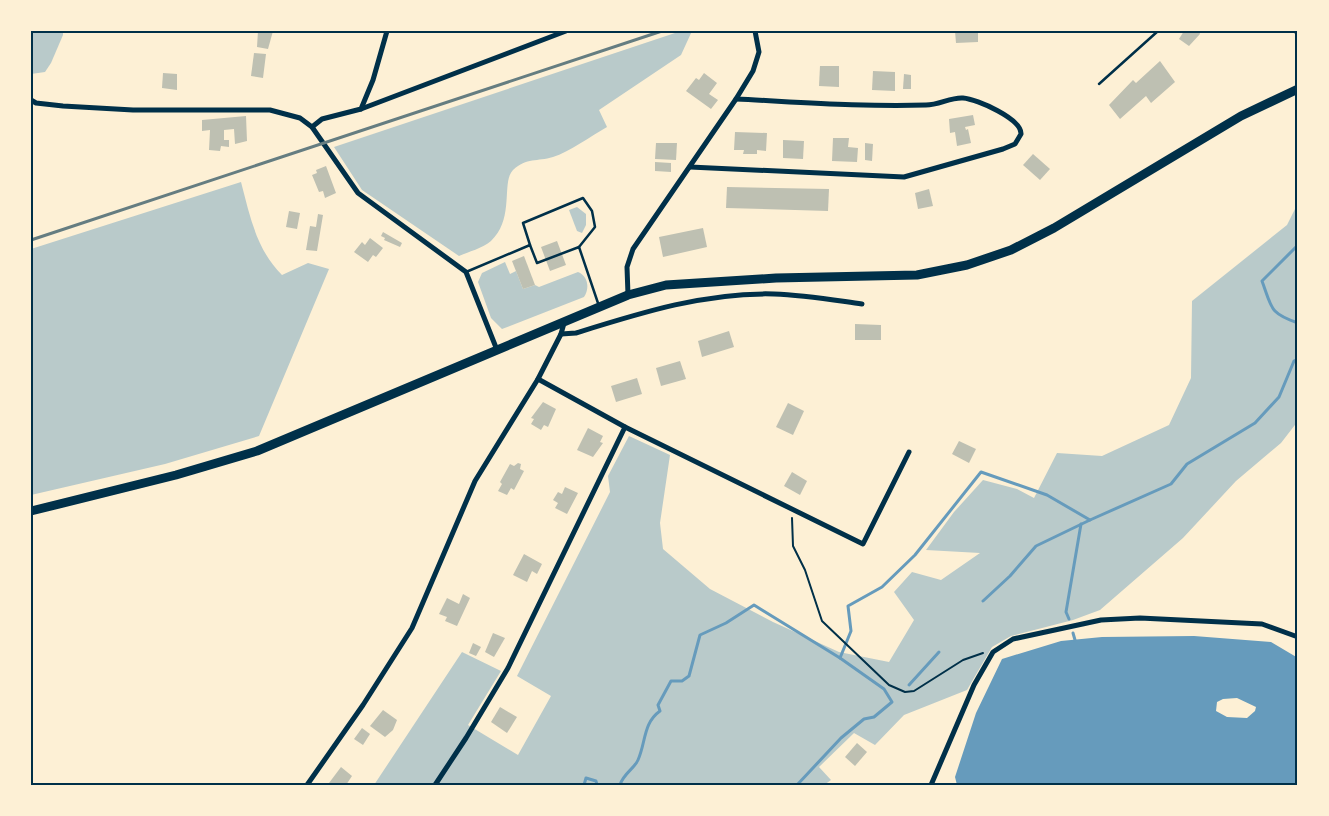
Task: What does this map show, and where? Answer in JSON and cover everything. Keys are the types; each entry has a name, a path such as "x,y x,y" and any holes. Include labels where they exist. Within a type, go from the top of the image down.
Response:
{"main road":[{"path":"31,511 238,458 498,351 628,295 666,285 776,278 918,275 967,265 1011,250 1054,228 1240,116 1284,94 1298,90"}],"street":[{"path":"361,109 373,80 386,31"},
{"path":"312,127 322,119 361,109 566,31"},
{"path":"628,295 627,267 633,249 736,99 758,58 759,46 755,31"},
{"path":"690,167 904,176 1004,149 1015,144 1021,134 1020,127 1015,121 976,102 963,98 928,105 736,99"},
{"path":"31,100 45,104 91,109 270,110 300,118 312,127 358,192 466,272 498,351"},
{"path":"562,334 576,333 664,307 724,298 774,294 862,304"},
{"path":"307,785 363,705 412,628 475,481 538,379 562,334 564,323"},
{"path":"538,379 625,427 864,544 910,452"},
{"path":"435,785 508,668 625,427"},
{"path":"930,785 970,693 993,652 1013,640 1101,620 1140,618 1262,624 1298,637"}],"lane":[{"path":"1099,84 1158,31"},
{"path":"1293,31 1298,34"},
{"path":"583,198 592,211 595,227 579,247 537,263 523,223 583,198"},
{"path":"466,272 530,245"},
{"path":"579,247 599,308"}],"path":[{"path":"792,508 793,546 805,570 822,621 889,685 905,692 914,691 976,653 993,652"}],"shaded area":[{"path":"31,31 63,31 51,63 45,72 31,74"},
{"path":"681,31 692,31 681,55 599,110 607,127 559,155 528,161 513,170 508,183 503,222 498,232 491,241 480,248 459,256 362,190 334,147"},
{"path":"241,182 255,232 266,254 282,275 308,263 329,269 259,436 165,464 31,495 31,249"},
{"path":"1298,203 1298,421 1281,443 1236,481 1183,538 1100,610 1073,620 1011,636 992,647 967,690 904,715 875,745 854,733 819,767 831,780 824,785 374,785 462,652 501,671 468,725 518,755 551,696 517,676 610,492 608,476 629,436 670,455 660,523 663,549 710,589 773,622 839,652 889,662 914,620 894,592 912,572 941,580 980,553 926,550 954,512 983,480 1017,489 1034,498 1057,453 1102,456 1169,425 1191,378 1192,301 1287,225"},
{"path":"577,207 586,214 586,225 582,233 577,231 569,210"},
{"path":"505,262 510,274 516,271 523,289 535,285 539,287 578,272 586,279 586,294 584,297 502,329 491,318 478,282 482,273"}],"water":[{"path":"1194,636 1271,642 1298,658 1298,785 957,785 955,777 976,713 1002,659 1061,641 1102,637","holes":["1237,698 1256,707 1255,711 1247,718 1227,717 1216,711 1217,702 1223,699"]}],"building":[{"path":"258,31 273,31 268,49 257,47"},
{"path":"955,31 978,31 978,42 956,43"},
{"path":"1184,31 1199,31 1200,34 1189,46 1179,39"},
{"path":"254,53 266,54 263,78 251,76"},
{"path":"1160,61 1175,82 1151,103 1146,96 1120,119 1109,105 1133,80 1136,83"},
{"path":"820,66 839,66 839,87 819,86"},
{"path":"873,71 895,72 895,91 872,90"},
{"path":"163,73 177,74 177,90 162,88"},
{"path":"704,73 717,83 709,94 718,100 711,109 686,91 696,78 699,80"},
{"path":"904,74 911,75 911,89 903,89"},
{"path":"973,115 975,125 965,127 966,130 968,129 971,143 957,146 955,132 950,133 949,119"},
{"path":"246,116 247,141 235,144 234,129 224,130 224,140 229,140 229,147 221,146 220,151 209,150 210,130 202,131 202,120"},
{"path":"735,132 767,133 766,151 757,150 757,154 743,154 744,150 734,150"},
{"path":"833,138 849,138 848,147 858,148 857,162 832,161"},
{"path":"783,140 804,141 803,159 783,158"},
{"path":"656,143 677,143 676,160 655,159"},
{"path":"865,143 873,144 872,161 865,160"},
{"path":"1033,154 1050,169 1040,180 1023,165"},
{"path":"655,162 671,163 671,172 655,171"},
{"path":"326,166 336,193 325,198 323,191 319,192 312,175 317,173 316,170"},
{"path":"727,187 829,189 828,211 726,208"},
{"path":"929,189 933,206 918,209 915,193"},
{"path":"289,211 300,213 297,229 286,227"},
{"path":"318,214 323,215 317,251 306,250 310,226 316,227"},
{"path":"703,228 707,247 663,257 659,237"},
{"path":"383,232 402,243 400,247 384,240 385,238 381,236"},
{"path":"370,238 383,248 376,257 373,255 368,262 354,252 362,242 365,245"},
{"path":"557,241 566,265 550,271 541,247"},
{"path":"524,256 535,285 523,289 512,261"},
{"path":"855,324 881,325 881,340 855,340"},
{"path":"729,331 734,347 702,357 698,341"},
{"path":"680,361 686,379 661,386 656,368"},
{"path":"637,378 642,394 616,402 611,386"},
{"path":"543,402 556,409 548,427 544,425 541,430 531,424 534,419 531,418"},
{"path":"788,403 804,411 793,435 776,427"},
{"path":"588,428 603,436 600,442 603,443 593,457 577,450"},
{"path":"959,441 976,449 969,463 952,454"},
{"path":"518,463 521,464 520,469 524,471 514,490 511,488 507,495 498,491 502,484 500,482 510,464 514,466"},
{"path":"792,472 807,481 800,495 784,486"},
{"path":"565,487 578,493 567,514 555,508 558,503 553,500 558,492 562,494"},
{"path":"524,554 542,564 537,574 532,571 527,582 513,575"},
{"path":"463,594 470,598 457,626 445,621 447,617 439,614 447,598 459,604"},
{"path":"493,633 505,638 494,657 485,652"},
{"path":"473,643 481,647 476,656 469,653"},
{"path":"500,707 517,717 507,733 491,722"},
{"path":"383,710 397,720 393,730 385,737 370,726"},
{"path":"362,728 370,734 363,745 354,739"},
{"path":"857,743 867,752 855,766 845,757"},
{"path":"341,767 352,776 346,785 331,785 329,783"}],"waterway":[{"path":"1298,245 1262,281 1273,308 1282,316 1298,323"},
{"path":"620,785 638,760 648,727 660,711 658,705 671,681 682,681 689,676 700,635 726,623 754,605 840,658 851,631 848,606 882,587 915,555 981,472 1047,495 1090,520 1171,484 1187,464 1255,423 1279,397 1294,361 1298,359"},
{"path":"983,601 1010,576 1036,546 1090,520"},
{"path":"1069,619 1066,612 1081,524"},
{"path":"1073,633 1075,640"},
{"path":"909,685 939,652"},
{"path":"797,785 841,738 864,719 874,717 892,702 884,689 840,658"},
{"path":"584,785 586,778 596,781 597,785"}],"railway":[{"path":"31,240 662,31"}]}
